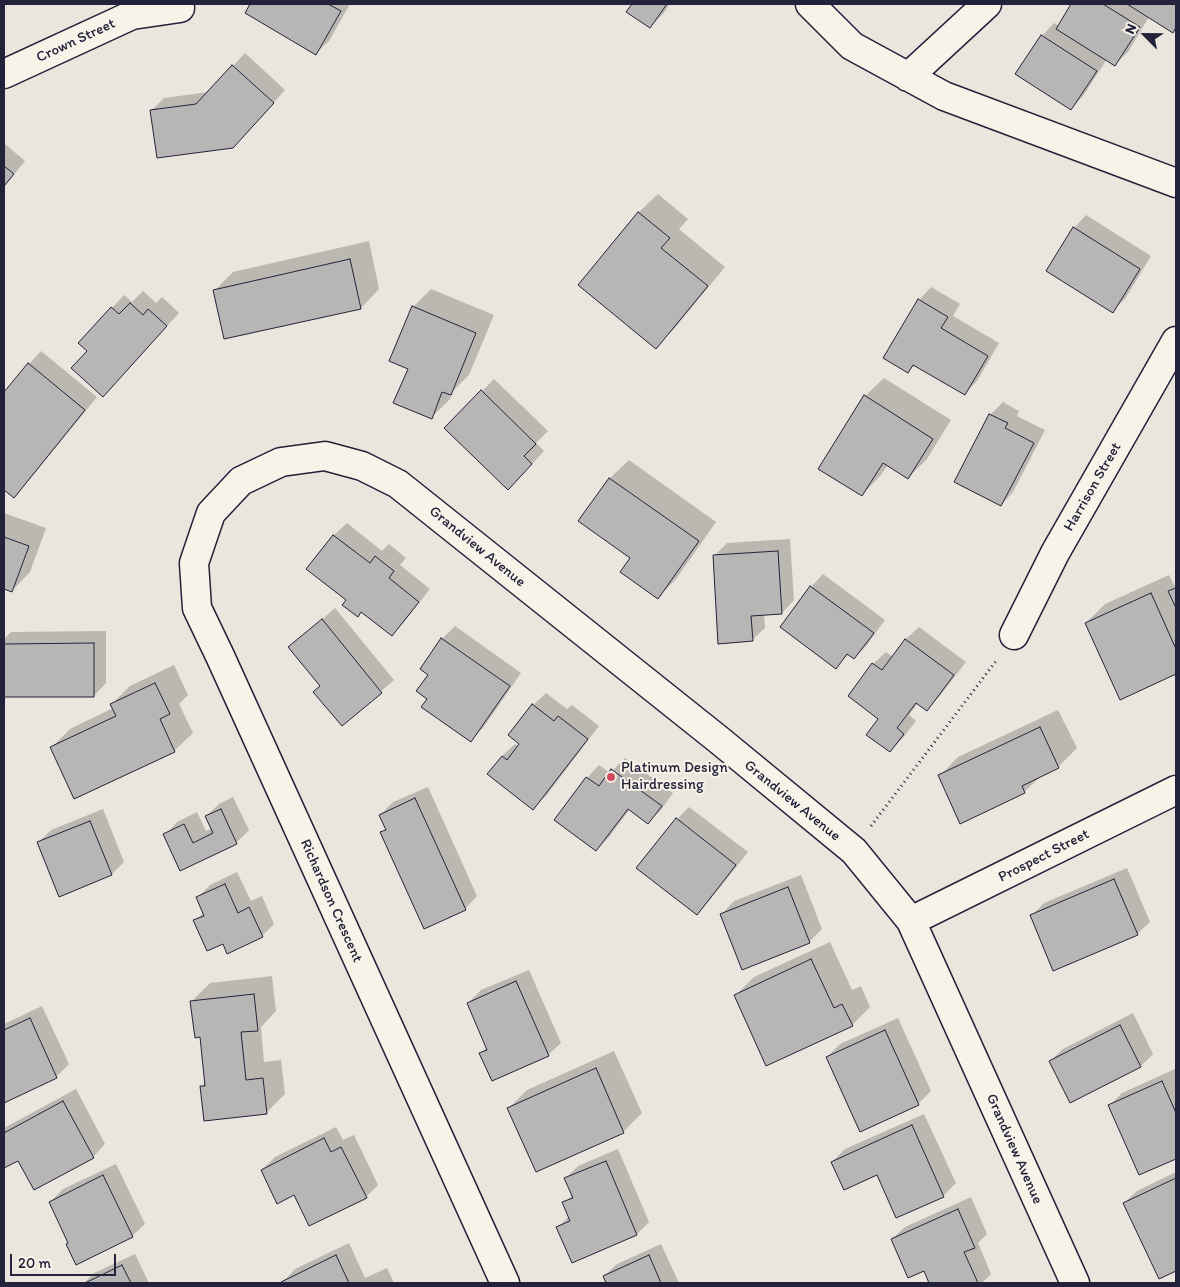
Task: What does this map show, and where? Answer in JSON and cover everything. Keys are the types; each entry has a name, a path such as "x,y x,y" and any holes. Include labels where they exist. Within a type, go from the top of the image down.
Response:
{"street":[{"path":"810,4 852,46 944,96 1176,183"},
{"path":"908,77 986,4"},
{"name":"Crown Street","path":"4,74 132,15 180,8"},
{"name":"Harrison Street","path":"1014,635 1055,552 1176,341"},
{"name":"Grandview Avenue","path":"210,514 241,481 281,462 325,456 362,466 398,484 726,746 854,851 911,921 1075,1283"},
{"name":"Richardson Crescent","path":"210,514 194,563 197,608 505,1283"},
{"name":"Prospect Street","path":"911,921 1176,790"}],"path":[{"path":"854,851 879,814 1014,635"}],"building":[{"path":"250,4 328,4 341,11 316,55 245,13"},
{"path":"632,4 667,4 650,28 626,12"},
{"path":"1071,4 1103,4 1140,27 1115,66 1056,29"},
{"path":"1127,4 1176,4 1176,27 1173,33"},
{"path":"1041,35 1097,71 1071,110 1015,74"},
{"path":"232,65 274,103 233,148 157,158 150,110 196,104"},
{"path":"4,166 14,174 4,186"},
{"path":"638,212 670,238 661,248 708,286 656,349 578,285"},
{"path":"1073,227 1140,269 1113,313 1046,271"},
{"path":"350,259 361,309 224,339 213,290"},
{"path":"918,299 948,317 941,328 988,356 965,395 913,365 908,373 883,358"},
{"path":"130,303 143,315 148,309 167,326 103,397 71,368 87,351 78,343 111,307 119,314"},
{"path":"412,306 476,333 451,395 442,392 432,419 393,403 408,369 389,361"},
{"path":"28,363 85,410 14,498 4,490 4,392"},
{"path":"481,390 536,444 524,456 532,464 508,490 444,428"},
{"path":"864,395 933,439 908,479 883,463 862,496 818,469"},
{"path":"989,414 1008,423 1005,428 1034,443 1001,506 954,482"},
{"path":"609,478 699,541 658,599 620,572 630,558 578,521"},
{"path":"333,535 370,563 375,556 394,571 389,578 419,602 392,636 361,612 358,617 342,605 346,600 306,569"},
{"path":"4,537 29,546 12,592 4,589"},
{"path":"778,551 782,614 751,616 753,641 718,644 713,555"},
{"path":"810,586 874,633 854,659 847,654 836,669 780,627"},
{"path":"1176,588 1176,608 1168,591"},
{"path":"1151,593 1176,649 1176,674 1120,700 1085,623"},
{"path":"322,619 382,693 342,726 313,692 320,686 288,647"},
{"path":"441,638 510,686 471,742 421,707 427,699 416,691 428,675 420,669"},
{"path":"905,639 954,675 927,711 916,703 897,728 904,734 890,752 866,735 878,719 848,696 872,663 882,670"},
{"path":"94,643 94,697 4,697 4,644"},
{"path":"155,683 170,714 160,719 175,752 74,799 50,747 116,716 110,704"},
{"path":"532,704 554,721 558,716 588,739 533,810 487,774 502,756 507,760 519,744 508,735"},
{"path":"1040,727 1059,768 1022,786 1025,793 960,824 938,775"},
{"path":"611,769 662,806 648,824 628,809 596,851 554,820 586,777 599,786"},
{"path":"415,798 466,910 424,929 380,832 386,830 379,815"},
{"path":"221,809 237,844 180,871 163,834 184,824 193,843 213,833 205,816"},
{"path":"676,818 736,865 697,915 636,868"},
{"path":"90,821 112,875 59,897 37,842"},
{"path":"1114,879 1138,935 1053,971 1030,915"},
{"path":"225,884 238,913 249,907 263,937 227,954 223,944 207,951 193,920 204,916 196,897"},
{"path":"788,887 810,943 742,970 720,914"},
{"path":"811,959 834,1008 842,1004 853,1026 766,1066 734,995"},
{"path":"516,981 549,1056 492,1081 479,1053 487,1050 467,1003"},
{"path":"254,994 258,1031 241,1032 246,1080 263,1078 267,1114 204,1121 200,1086 205,1086 200,1037 195,1038 190,1001"},
{"path":"30,1018 57,1078 4,1103 4,1030"},
{"path":"1120,1025 1141,1067 1070,1103 1049,1061"},
{"path":"885,1030 919,1105 860,1132 826,1057"},
{"path":"596,1068 624,1133 536,1172 507,1108"},
{"path":"1162,1081 1176,1113 1176,1159 1139,1175 1108,1105"},
{"path":"63,1101 94,1158 34,1190 18,1161 4,1168 4,1133"},
{"path":"912,1125 944,1197 896,1218 877,1175 844,1190 831,1162"},
{"path":"324,1138 331,1152 341,1147 367,1198 309,1226 294,1195 277,1204 261,1170"},
{"path":"606,1161 637,1235 572,1263 556,1227 570,1221 562,1202 573,1198 564,1178"},
{"path":"103,1175 133,1237 76,1265 49,1202"},
{"path":"1176,1178 1176,1271 1159,1279 1123,1203"},
{"path":"958,1209 975,1248 964,1252 978,1283 929,1283 924,1271 908,1278 891,1239"},
{"path":"336,1255 349,1283 281,1282"},
{"path":"649,1255 661,1283 606,1283 603,1276"},
{"path":"122,1265 131,1283 85,1283"}],"place":[{"name":"Platinum Design Hairdressing","path":"611,777"}]}
